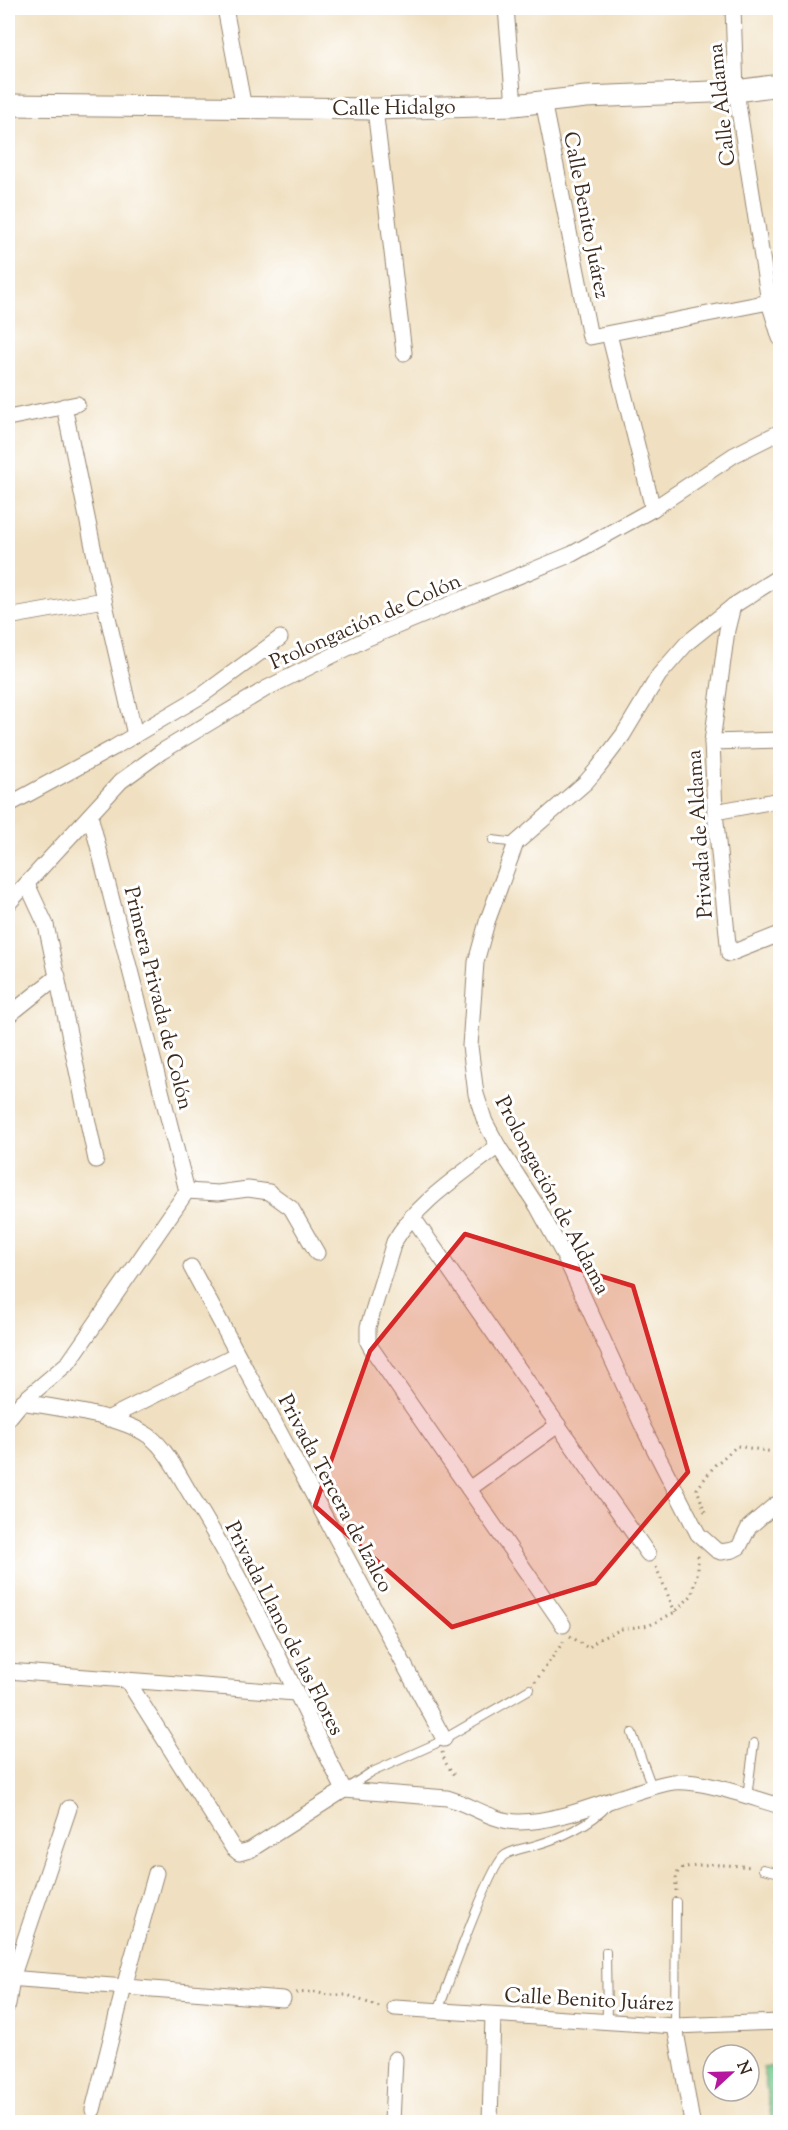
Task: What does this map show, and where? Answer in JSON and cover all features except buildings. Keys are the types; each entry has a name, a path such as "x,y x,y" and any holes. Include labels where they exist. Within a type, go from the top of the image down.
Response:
{"street":[{"path":"225,8 244,108"},
{"path":"506,8 514,105"},
{"name":"Calle Aldama","path":"733,8 736,91 780,338"},
{"name":"Calle Hidalgo","path":"8,105 375,109 514,105 586,97 736,91 780,85"},
{"name":"Calle Benito Juárez","path":"543,101 590,337 609,334"},
{"path":"375,109 404,353"},
{"path":"653,509 609,334 772,294"},
{"path":"8,418 71,405 104,600 135,735"},
{"name":"Prolongación de Colón","path":"8,904 121,781 161,752 267,688 368,638 572,554 653,509 734,455 780,432"},
{"name":"Prolongación de Aldama","path":"780,576 733,606 687,643 659,675 623,735 586,782 516,843 481,940 476,962 471,1017 471,1063 476,1094 485,1122 537,1206 566,1259 644,1429 698,1534 716,1550 728,1552 738,1547 750,1527 780,1503"},
{"path":"8,617 104,600"},
{"name":"Privada de Aldama","path":"733,606 727,630 712,742 715,812 729,954 780,934"},
{"path":"8,804 135,735 201,696 280,638"},
{"path":"712,742 780,741"},
{"path":"715,812 780,800"},
{"name":"Primera Privada de Colón","path":"90,815 187,1191"},
{"path":"27,884 46,925 96,1160"},
{"path":"8,1016 58,976"},
{"path":"498,1146 412,1216 401,1229 394,1242 368,1327 368,1342 563,1625"},
{"path":"8,1419 22,1402 69,1362 187,1191 218,1193 248,1189 269,1192 291,1208 317,1253"},
{"path":"412,1216 648,1554"},
{"name":"Privada Tercera de Izalco","path":"191,1267 442,1744"},
{"path":"107,1419 237,1354"},
{"name":"Privada Llano de las Flores","path":"22,1402 107,1419 151,1437 215,1533 240,1577 344,1790"},
{"path":"469,1489 558,1425"},
{"path":"8,1671 295,1693"},
{"path":"127,1680 233,1848 239,1853 250,1850 344,1790 447,1798 493,1816 516,1822 548,1818 652,1786 685,1782 780,1806"},
{"path":"8,2006 10,1978 69,1808"},
{"path":"93,2110 156,1873"},
{"path":"10,1978 283,1999"},
{"name":"Calle Benito Juárez","path":"395,2008 675,2026 780,2022"},
{"path":"490,2122 493,2015"},
{"path":"675,2026 692,2122"},
{"path":"392,2122 395,2059"}],"lane":[{"path":"493,840 516,843"},
{"path":"344,1790 370,1773 442,1744 530,1689"},
{"path":"632,1733 652,1786"},
{"path":"747,1797 754,1743"},
{"path":"438,2011 488,1883 500,1859 509,1853 558,1837 596,1816 613,1799"},
{"path":"763,1869 780,1873"},
{"path":"675,2026 676,1902"},
{"path":"606,1952 607,2022"}],"path":[{"path":"530,1689 569,1634 588,1648 599,1639 622,1629 650,1625 675,1612 692,1595 698,1570 698,1534 706,1515 697,1489 715,1465 737,1446 780,1453"},
{"path":"648,1554 660,1573 675,1612"},
{"path":"442,1744 445,1762 454,1775"},
{"path":"676,1902 677,1875 680,1870 687,1867 724,1865 763,1869"},
{"path":"780,1907 774,1936 774,1947 780,1970"},
{"path":"283,1999 299,1991 356,1997 376,2006"}],"highlighted area":[{"path":"465,1234 633,1286 688,1472 595,1583 452,1627 315,1506 370,1351"}],"green space":[{"path":"780,2065 780,2122 772,2122 763,2068"}]}
